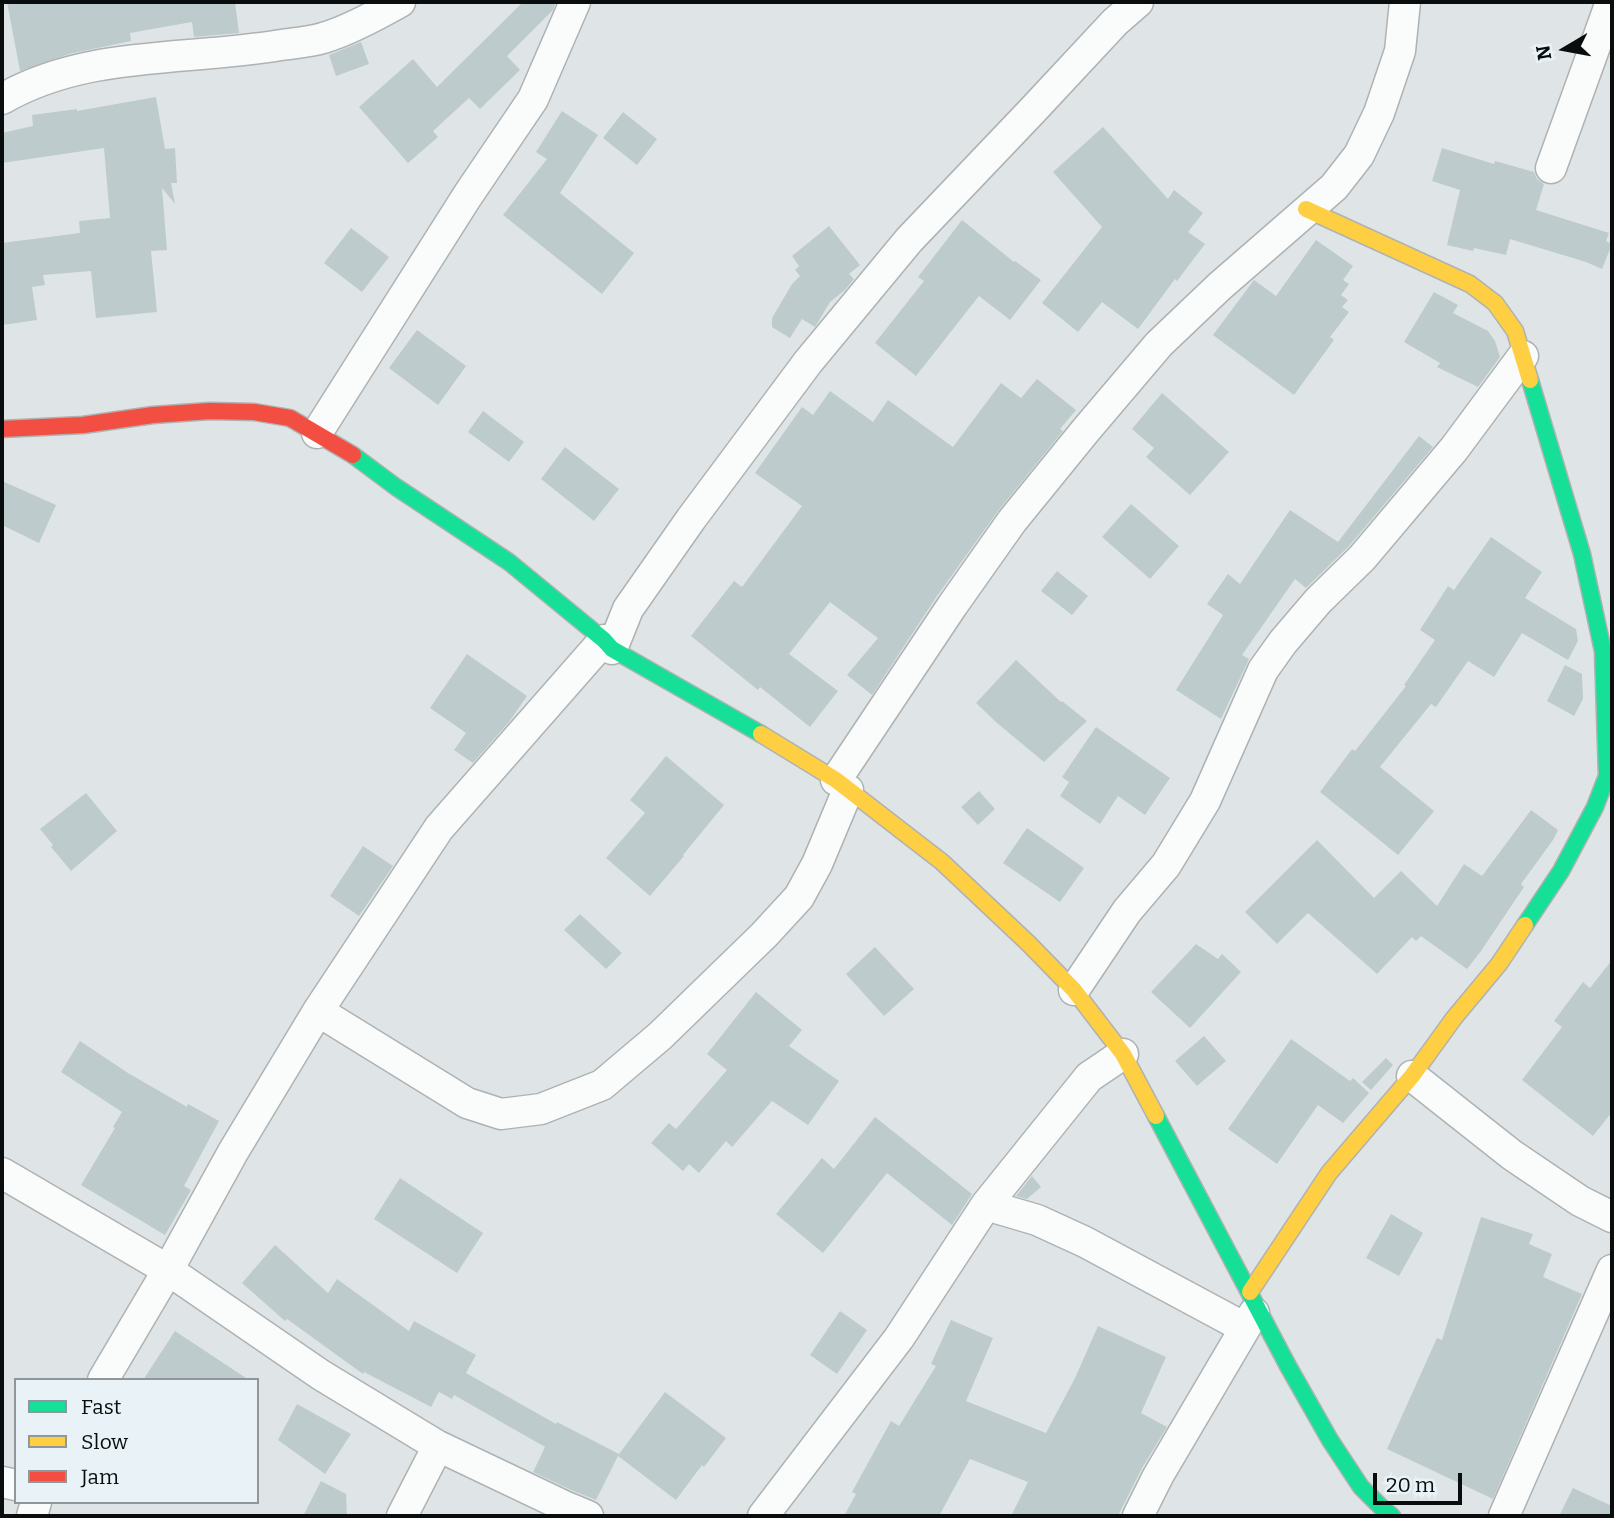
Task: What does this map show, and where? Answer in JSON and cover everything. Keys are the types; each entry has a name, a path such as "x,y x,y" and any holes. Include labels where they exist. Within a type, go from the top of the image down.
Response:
{"street":[{"path":"2,99 60,73 125,61 253,50 323,38 378,15 400,2"},
{"path":"317,433 467,195 533,99 575,2"},
{"path":"104,1378 233,1152 318,1011 439,828 545,705 608,644 628,609 691,519 808,362 909,240 1115,22 1138,2"},
{"path":"318,1011 467,1103 501,1114 541,1109 602,1086 660,1036 764,935 799,897 817,864 842,785 952,606 1005,531 1159,344 1220,286 1334,187 1359,155 1379,113 1400,51 1405,2"},
{"path":"1551,168 1611,2"},
{"path":"1138,1516 1329,1173 1412,1076 1454,1018 1499,964 1562,871 1595,807 1607,776 1603,650 1582,554 1515,331 1495,303 1470,284 1307,209"},
{"path":"1074,990 1127,911 1166,865 1205,801 1263,670 1318,601 1362,558 1446,459 1523,356"},
{"path":"2,429 83,425 153,415 210,411 254,412 290,418 362,460 396,487 509,562 608,644 744,723 842,785 942,862 1074,990 1122,1054 1251,1309 1350,1473 1380,1508 1392,1516"},
{"path":"763,1516 899,1338 986,1205 1089,1077 1122,1054"},
{"path":"1412,1076 1511,1155 1580,1201 1612,1217"},
{"path":"2,1173 168,1270 321,1375 438,1446 588,1516"},
{"path":"986,1205 1037,1220 1251,1309"},
{"path":"1504,1516 1612,1269"},
{"path":"402,1516 438,1446"}],"building":[{"path":"7,2 235,2 239,33 194,37 192,22 130,33 131,41 69,54 20,71"},
{"path":"523,2 556,2 553,10 507,56 520,70 480,109 469,98 433,131 438,137 408,163 359,107 413,59 437,87"},
{"path":"361,42 369,64 336,76 329,55"},
{"path":"156,97 165,149 175,148 177,183 171,183 175,204 162,188 167,250 151,251 157,312 96,318 91,271 43,275 45,285 32,287 37,320 2,325 2,243 80,233 79,221 110,218 104,148 2,163 2,133 33,126 32,115 77,111"},
{"path":"562,111 598,135 560,193 634,253 602,294 503,215 547,159 536,152"},
{"path":"623,112 657,139 637,165 603,138"},
{"path":"1103,127 1168,199 1174,190 1203,213 1188,232 1205,244 1138,329 1102,302 1078,332 1042,303 1102,227 1053,172"},
{"path":"1442,148 1494,164 1495,161 1534,172 1537,179 1544,184 1536,210 1609,233 1606,241 1612,244 1602,269 1510,239 1506,255 1447,245 1460,190 1432,181"},
{"path":"962,220 1041,280 1010,320 979,296 916,376 875,343 924,281 918,277"},
{"path":"829,226 860,265 849,274 854,279 830,302 815,327 802,319 790,338 772,327 772,318 792,284 800,276 795,270 799,266 792,256"},
{"path":"351,228 389,257 362,292 324,263"},
{"path":"1316,240 1353,266 1343,280 1349,284 1341,295 1348,300 1342,307 1349,312 1330,337 1334,340 1294,395 1213,335 1254,280 1276,296"},
{"path":"1434,292 1458,305 1453,313 1488,331 1495,341 1500,357 1478,387 1437,367 1440,363 1404,342"},
{"path":"417,330 466,366 438,405 389,368"},
{"path":"1037,379 1076,410 1060,429 1063,431 998,511 937,596 872,695 847,675 878,638 830,602 789,654 838,691 810,727 760,687 758,690 691,636 734,581 742,587 802,506 755,473 802,407 813,415 830,391 873,422 888,400 953,447 1001,383 1021,398"},
{"path":"1162,393 1229,452 1190,495 1146,457 1154,448 1132,429"},
{"path":"483,411 524,442 509,462 468,432"},
{"path":"1419,436 1433,447 1349,546 1306,588 1295,579 1242,655 1249,659 1221,719 1176,690 1223,615 1207,604 1228,574 1240,584 1290,510 1338,542"},
{"path":"565,447 619,489 594,521 541,479"},
{"path":"2,481 56,505 39,543 2,525"},
{"path":"1131,504 1179,546 1150,579 1102,537"},
{"path":"1491,537 1542,572 1525,598 1576,629 1578,641 1568,660 1522,633 1494,677 1468,661 1436,707 1431,704 1380,767 1434,811 1398,855 1320,792 1352,749 1355,751 1406,686 1404,685 1435,640 1420,630 1448,586 1454,590"},
{"path":"1057,571 1088,596 1072,615 1041,591"},
{"path":"467,654 527,696 509,722 473,763 454,750 466,733 430,708"},
{"path":"1016,660 1061,702 1087,721 1044,762 976,703"},
{"path":"1565,665 1582,674 1583,699 1574,716 1547,701"},
{"path":"1096,727 1170,778 1145,815 1118,796 1100,824 1060,796 1069,782 1062,777"},
{"path":"666,756 724,805 650,896 606,858 645,813 630,800"},
{"path":"979,791 995,809 978,825 961,807"},
{"path":"86,793 117,831 71,871 40,829"},
{"path":"1531,810 1558,830 1521,884 1524,887 1467,969 1421,936 1416,941 1412,937 1377,974 1308,913 1277,944 1245,912 1317,840 1374,898 1401,871 1437,906 1464,864 1482,876"},
{"path":"1027,828 1084,868 1060,902 1003,863"},
{"path":"363,846 393,866 359,916 330,896"},
{"path":"580,914 622,953 606,969 564,930"},
{"path":"1196,944 1218,959 1222,954 1241,972 1190,1028 1151,992"},
{"path":"875,947 914,989 884,1016 846,974"},
{"path":"1612,960 1612,1112 1593,1136 1522,1080 1562,1027 1554,1021 1583,982 1590,988"},
{"path":"756,992 802,1030 789,1046 839,1081 808,1125 772,1101 732,1147 726,1141 699,1173 689,1164 683,1171 651,1143 669,1123 676,1129 727,1070 707,1054"},
{"path":"1204,1036 1226,1061 1197,1086 1175,1061"},
{"path":"1291,1039 1350,1081 1353,1078 1369,1093 1343,1123 1318,1105 1277,1164 1228,1129"},
{"path":"80,1041 187,1107 188,1104 219,1121 184,1186 191,1190 165,1235 81,1185 122,1112 61,1072"},
{"path":"1386,1058 1393,1065 1371,1090 1362,1082"},
{"path":"875,1117 972,1194 952,1225 887,1173 823,1253 776,1214 822,1158 834,1169"},
{"path":"1032,1176 1041,1187 1027,1199 1016,1196"},
{"path":"400,1178 483,1233 457,1273 374,1219"},
{"path":"1391,1214 1423,1233 1399,1276 1366,1258"},
{"path":"1481,1217 1533,1234 1529,1244 1552,1254 1543,1277 1582,1294 1493,1499 1387,1449 1437,1338 1442,1340"},
{"path":"275,1245 328,1293 337,1279 409,1331 414,1321 476,1355 466,1373 556,1424 557,1422 619,1454 665,1392 726,1438 676,1500 618,1456 596,1500 571,1490 533,1472 545,1447 454,1395 452,1399 439,1392 431,1407 364,1372 363,1374 287,1319 285,1321 242,1283"},
{"path":"840,1311 867,1330 837,1374 810,1355"},
{"path":"951,1320 993,1338 966,1401 1046,1433 1098,1326 1166,1357 1141,1413 1167,1427 1142,1468 1118,1516 1011,1516 1028,1482 970,1459 939,1516 844,1516 856,1494 852,1492 891,1421 899,1426 936,1366 931,1364"},
{"path":"175,1331 246,1378 144,1378"},
{"path":"297,1404 351,1434 325,1474 278,1440"},
{"path":"321,1481 346,1494 347,1516 303,1516"},
{"path":"1573,1488 1612,1506 1612,1516 1559,1516"}],"traffic: fast":[{"path":"1525,925 1561,871 1595,807 1607,776 1603,651 1582,554 1530,380"},
{"path":"353,455 509,562 612,649 761,734"},
{"path":"1156,1116 1330,1440 1361,1487 1392,1516"}],"traffic: slow":[{"path":"1306,209 1470,284 1495,303 1515,331 1530,380"},
{"path":"761,734 836,780 942,862 1028,943 1074,990 1123,1054 1156,1116"},
{"path":"1250,1292 1329,1173 1412,1076 1454,1018 1499,964 1525,925"}],"traffic: jam":[{"path":"2,429 83,425 153,415 210,411 254,412 290,418 353,455"}]}
